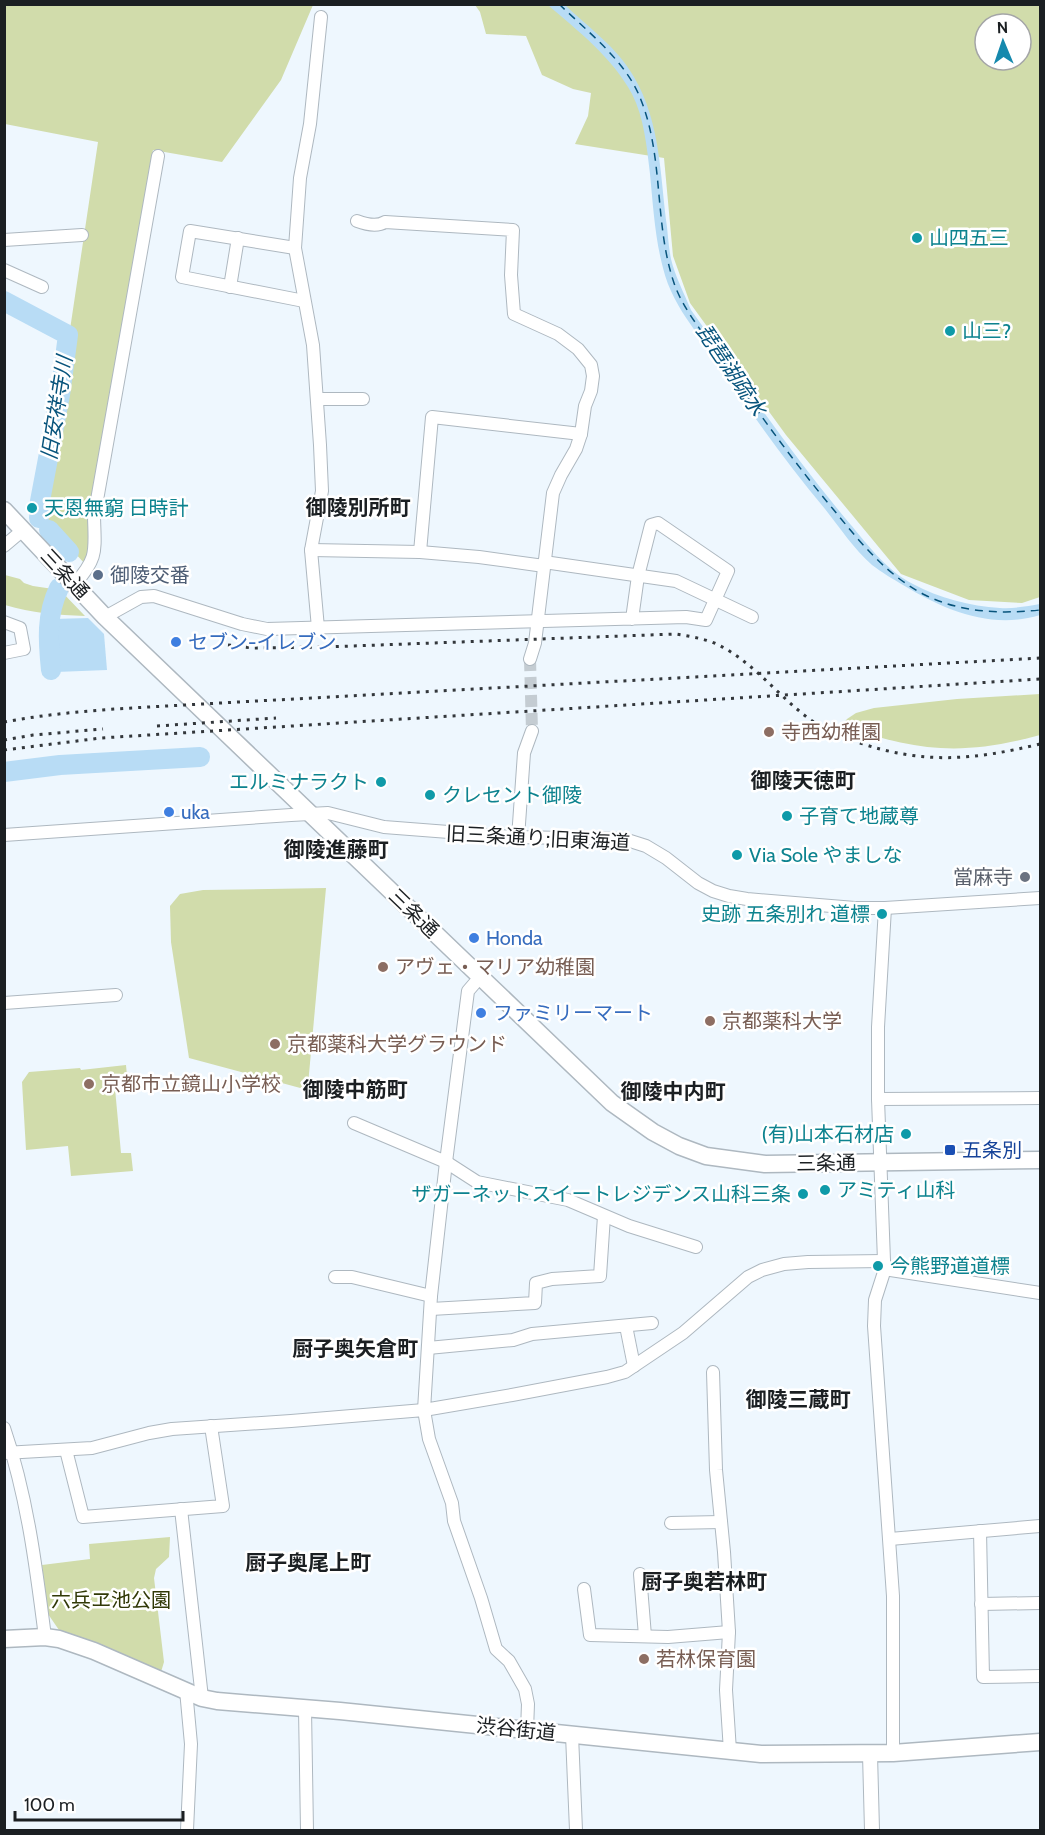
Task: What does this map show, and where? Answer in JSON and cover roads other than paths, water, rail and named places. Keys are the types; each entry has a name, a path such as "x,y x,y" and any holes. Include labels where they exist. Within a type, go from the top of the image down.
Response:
{"main road":[{"name":"三条通","path":"4,510 105,617 612,1103 641,1124 679,1146 706,1156 765,1164 1041,1160"},
{"name":"渋谷街道","path":"4,1639 45,1637 59,1639 94,1651 202,1698 217,1701 340,1711 761,1754 870,1754 1041,1742"}],"street":[{"path":"318,628 311,550 322,491 317,399 313,345 295,248 300,178 310,124 321,17"},
{"path":"74,585 89,568 94,554 94,517 158,156"},
{"path":"357,221 380,225 385,222 513,230 511,275 514,314 558,334 578,349 591,365 593,376 591,391 585,406 581,434 576,449 553,493 535,643 530,659"},
{"path":"295,248 190,231 182,277 304,301"},
{"path":"4,240 82,236"},
{"path":"230,287 238,238"},
{"path":"4,270 42,287"},
{"path":"317,399 363,399"},
{"path":"420,552 432,417 581,434"},
{"path":"105,617 141,597 154,596 242,624 267,629 537,622 632,619 686,617 706,620 728,571 658,523 651,525 638,576 632,619"},
{"path":"4,546 23,530"},
{"path":"311,550 420,552 479,557 676,581 752,616"},
{"path":"4,622 20,628 24,649 4,653"},
{"path":"518,838 525,753 532,731"},
{"name":"旧三条通り;旧東海道","path":"4,835 309,813 337,815 384,827 518,838 624,839 646,846 666,858 698,883 729,896 855,908 1041,898"},
{"path":"885,908 878,1026 878,1099 884,1265 875,1300 874,1326 893,1604 893,1753"},
{"path":"480,978 468,991 446,1161 431,1303 424,1410 429,1439 452,1503 454,1521 496,1649 509,1661 525,1689 528,1704 527,1730"},
{"path":"4,1003 116,994"},
{"path":"878,1099 1041,1098"},
{"path":"354,1124 446,1161 477,1182 568,1200 661,1238 696,1247"},
{"path":"335,1277 352,1277 431,1303 535,1303 536,1282 600,1276 604,1216"},
{"path":"8,1452 92,1448 160,1431 424,1410 606,1377 625,1372 683,1334 748,1277 762,1270 784,1264 808,1262 884,1265 1041,1293"},
{"path":"428,1348 513,1340 532,1334 651,1323"},
{"path":"626,1326 634,1366"},
{"path":"712,1372 716,1470 729,1632 726,1690 730,1751"},
{"path":"66,1450 83,1517 222,1506 212,1426"},
{"path":"4,1428 33,1547 45,1637"},
{"path":"181,1509 202,1698"},
{"path":"671,1523 721,1522"},
{"path":"890,1539 1041,1526"},
{"path":"980,1532 983,1677 1041,1676"},
{"path":"640,1574 645,1636"},
{"path":"584,1589 590,1635 668,1637 729,1632"},
{"path":"981,1604 1041,1603"},
{"path":"186,1690 191,1744 187,1830"},
{"path":"305,1709 307,1830"},
{"path":"572,1735 576,1830"},
{"path":"870,1754 872,1830"}],"water":[{"name":"琵琶湖疏水","path":"548,5 565,5 611,47 634,77 650,113 658,150 671,259 691,310 766,416 825,493 876,554 893,571 913,584 944,597 977,605 1005,608 1040,604 1040,615 1022,619 986,619 951,609 919,594 879,570 865,559 847,538 772,442 678,305 665,276 660,257 646,143 636,103 624,81 605,57"},
{"path":"88,618 104,634 107,670 56,672 53,619"}],"waterway":[{"name":"旧安祥寺川","path":"4,301 68,335 39,518"},
{"name":"旧安祥寺川","path":"49,530 69,552"},
{"name":"旧安祥寺川","path":"51,670 50,618 59,588"},
{"name":"旧安祥寺川","path":"4,772 60,765 200,757"}],"tunnel":[{"path":"530,659 532,731"}],"railway":[{"path":"228,645 253,648 325,647 676,634 712,642 726,649 751,667 808,718 832,732 857,742 904,754 948,758 993,754 1040,744"},
{"path":"4,722 65,713 126,708 1040,658"},
{"path":"4,750 101,738 1040,679"},
{"path":"157,726 276,718"},
{"path":"4,740 103,729"}],"place":[{"name":"山四五三","path":"917,238"},
{"name":"山三?","path":"950,331"},
{"name":"天恩無窮 日時計","path":"32,508"},
{"name":"御陵交番","path":"98,575"},
{"name":"セブン-イレブン","path":"176,642"},
{"name":"寺西幼稚園","path":"769,732"},
{"name":"エルミナラクト","path":"381,782"},
{"name":"クレセント御陵","path":"430,795"},
{"name":"uka","path":"169,812"},
{"name":"子育て地蔵尊","path":"787,816"},
{"name":"Via Sole やましな","path":"737,855"},
{"name":"當麻寺","path":"1025,877"},
{"name":"史跡 五条別れ 道標","path":"882,914"},
{"name":"Honda","path":"474,938"},
{"name":"アヴェ・マリア幼稚園","path":"383,967"},
{"name":"ファミリーマート","path":"481,1013"},
{"name":"京都薬科大学","path":"710,1021"},
{"name":"京都薬科大学グラウンド","path":"275,1044"},
{"name":"京都市立鏡山小学校","path":"89,1084"},
{"name":"(有)山本石材店","path":"906,1134"},
{"name":"五条別","path":"950,1150"},
{"name":"アミティ山科","path":"825,1190"},
{"name":"ザガーネットスイートレジデンス山科三条","path":"803,1194"},
{"name":"今熊野道道標","path":"878,1266"},
{"name":"若林保育園","path":"644,1659"}],"district":[{"name":"御陵別所町","path":"358,508"},
{"name":"御陵天徳町","path":"803,781"},
{"name":"御陵進藤町","path":"336,850"},
{"name":"御陵中筋町","path":"355,1090"},
{"name":"御陵中内町","path":"673,1092"},
{"name":"厨子奥矢倉町","path":"355,1349"},
{"name":"御陵三蔵町","path":"798,1400"},
{"name":"厨子奥尾上町","path":"308,1563"},
{"name":"厨子奥若林町","path":"704,1582"}],"park label":[{"name":"六兵ヱ池公園","path":"111,1600"}]}
